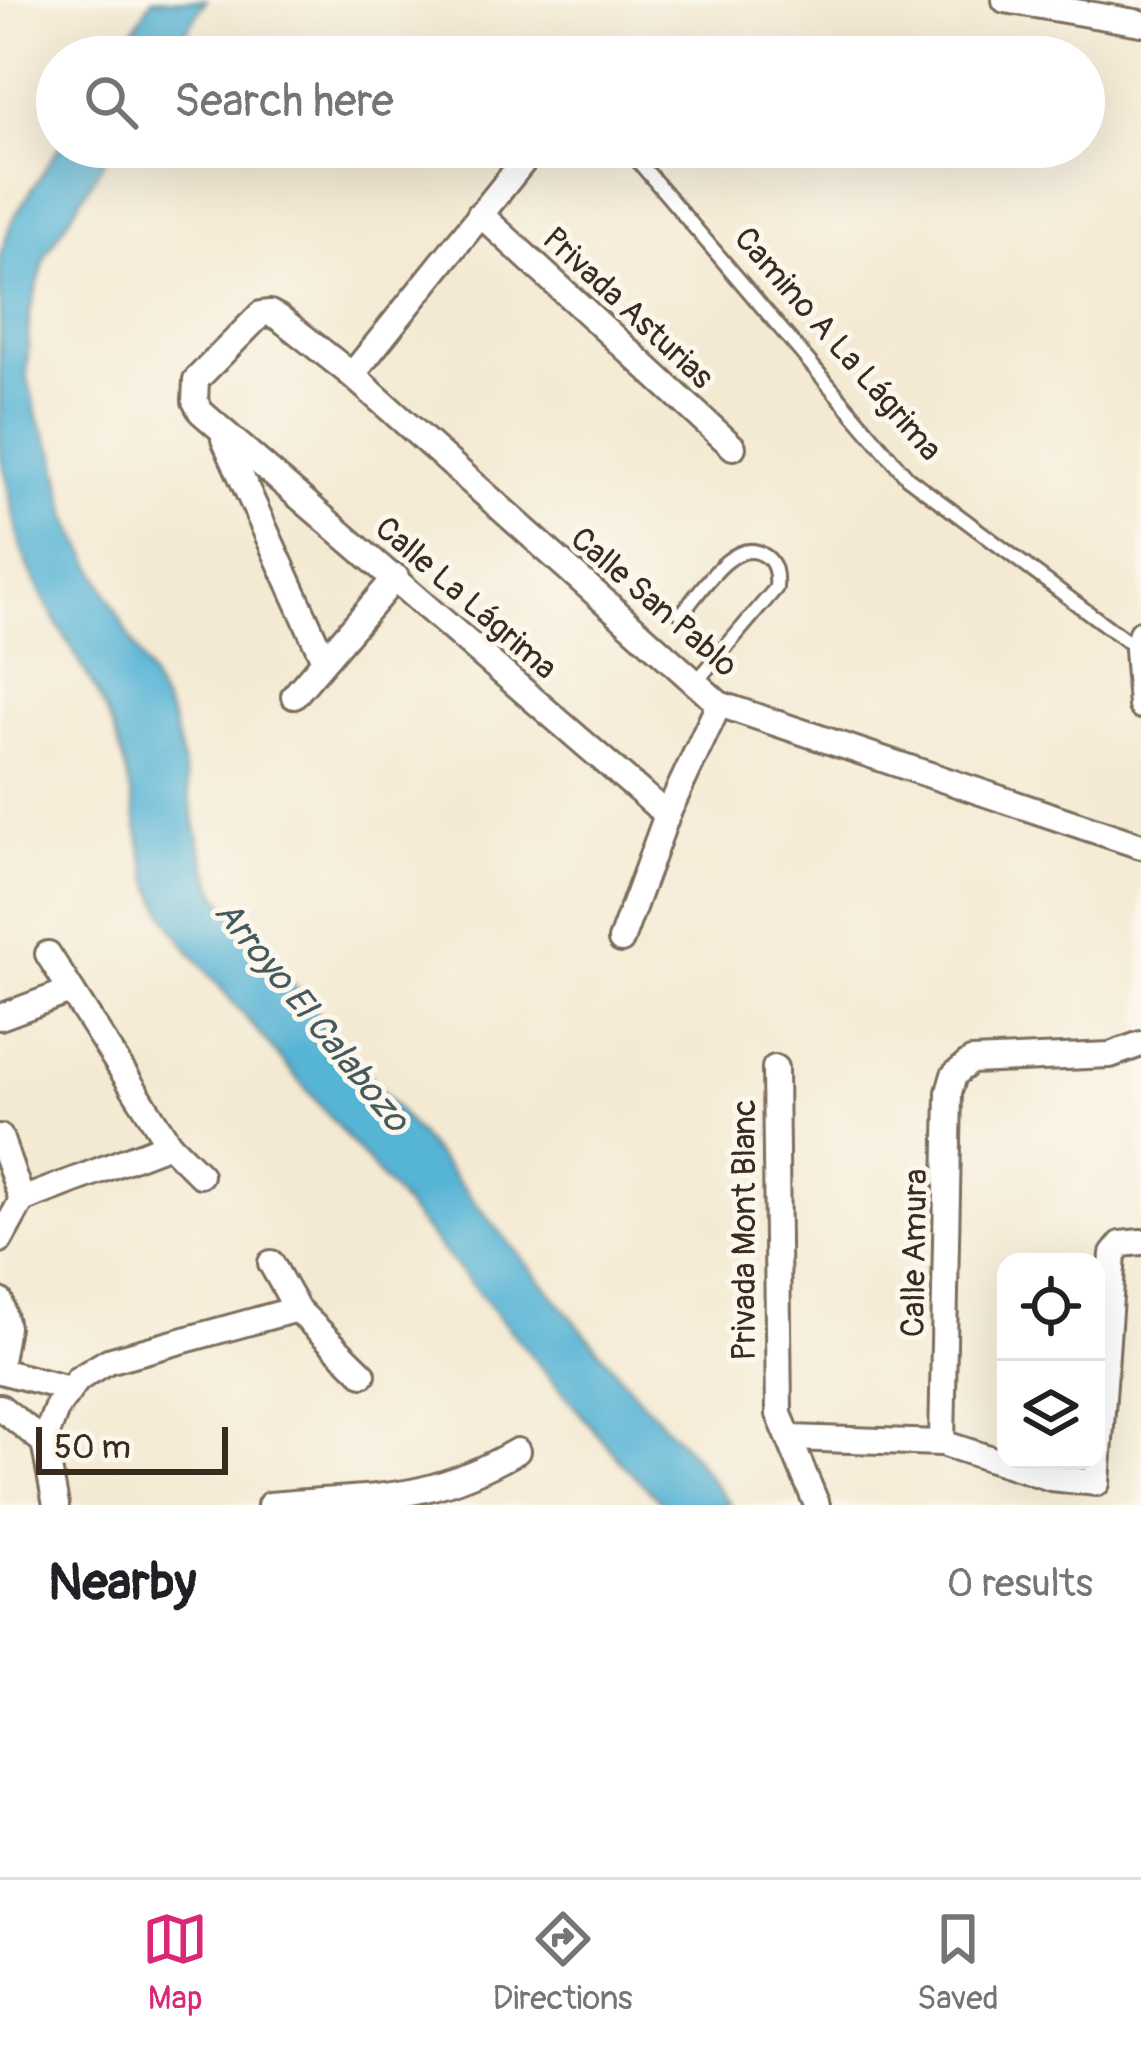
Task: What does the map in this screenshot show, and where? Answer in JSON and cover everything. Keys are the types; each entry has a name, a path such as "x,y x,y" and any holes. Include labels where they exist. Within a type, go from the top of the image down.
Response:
{"street":[{"path":"1005,0 1141,23"},
{"path":"352,375 518,168"},
{"name":"Privada Asturias","path":"480,214 733,447"},
{"name":"Calle San Pablo","path":"261,314 281,319 352,375 719,704 1141,846"},
{"name":"Calle La Lágrima","path":"261,314 196,380 195,401 220,432 668,815"},
{"name":"Calle La Lágrima","path":"220,432 324,660"},
{"path":"294,696 396,578"},
{"name":"Camino A La Lágrima","path":"1139,641 1141,706"},
{"path":"621,940 668,815 719,704"},
{"path":"48,954 169,1144 200,1175"},
{"path":"0,1017 70,991"},
{"name":"Calle Amura","path":"942,1443 954,1076 961,1067 985,1059 1110,1054 1141,1045"},
{"name":"Privada Mont Blanc","path":"775,1068 779,1414 817,1505"},
{"path":"0,1240 22,1200 169,1144"},
{"path":"2,1154 22,1200"},
{"path":"790,1438 942,1443 1051,1478 1097,1483 1113,1254 1121,1244 1141,1242"},
{"path":"271,1263 297,1309 363,1374"},
{"path":"0,1300 6,1327 0,1361"},
{"path":"56,1505 44,1442 78,1379 108,1361 297,1309"},
{"path":"0,1371 69,1389"},
{"path":"0,1407 44,1442"},
{"path":"270,1505 423,1492 474,1476 517,1451"}],"lane":[{"name":"Camino A La Lágrima","path":"644,168 907,477 1139,641"},
{"path":"681,614 733,555 758,551 770,559 777,574 776,588 695,683"}],"water":[{"path":"152,0 206,0 183,36 129,36"},
{"name":"Arroyo El Calabozo","path":"46,168 100,168 46,255 29,315 27,374 37,417 55,454 68,518 170,715 202,852 219,896 731,1505 664,1505 623,1464 169,922 147,873 126,772 109,718 33,577 16,529 0,455 0,256 12,221"}]}
